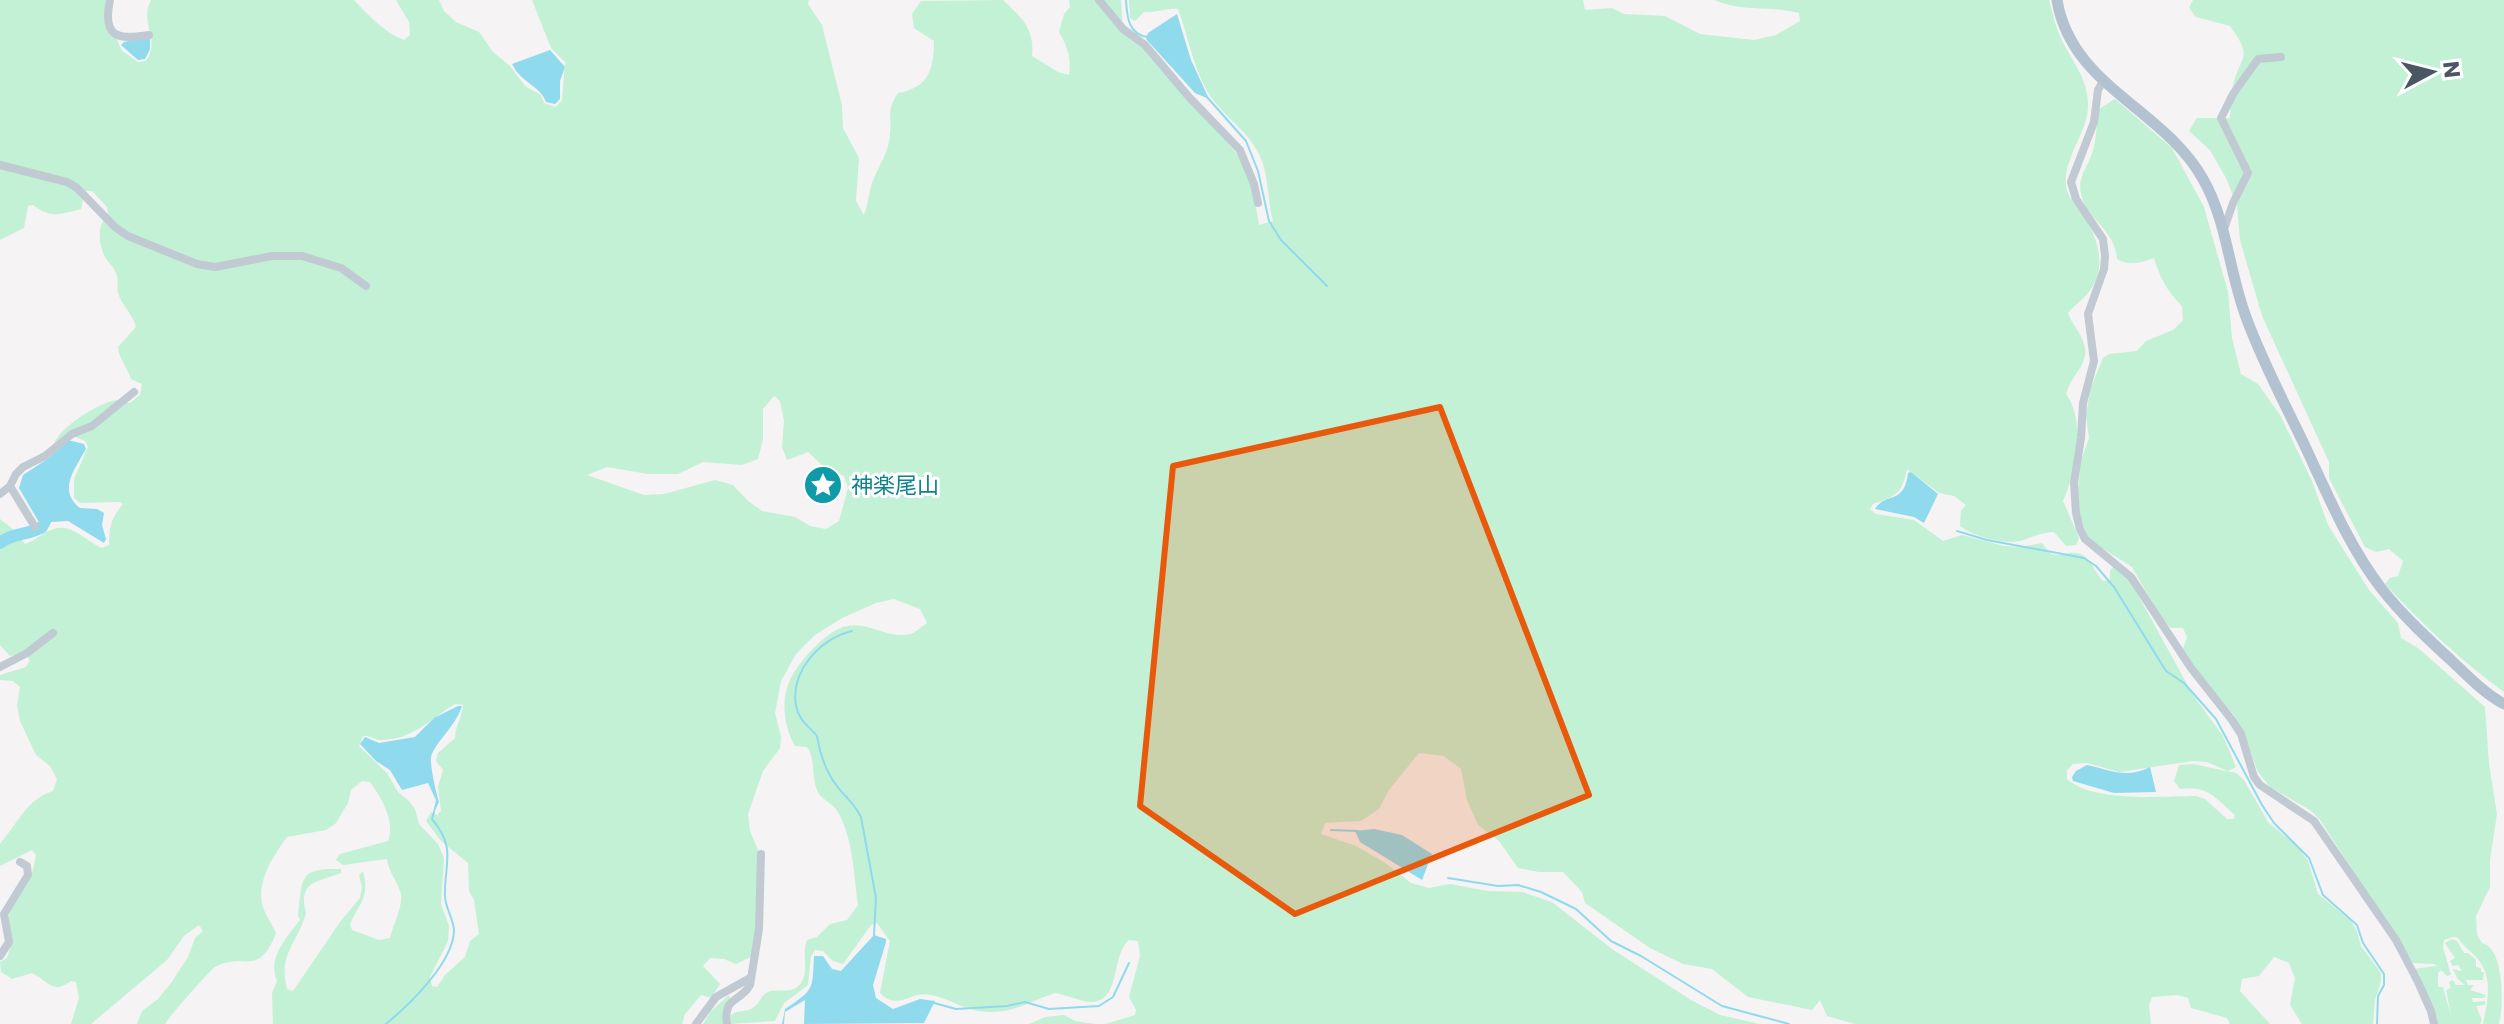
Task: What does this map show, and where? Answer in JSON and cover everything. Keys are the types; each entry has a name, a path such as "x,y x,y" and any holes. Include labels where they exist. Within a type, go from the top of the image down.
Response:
{"main road":[{"path":"2057,0 2074,50 2103,81 2154,121 2186,155 2212,196 2235,283 2256,342 2341,523 2361,557 2381,588 2424,635 2480,687 2504,704"}],"street":[{"path":"110,0 108,18 117,36 125,39 149,35"},
{"path":"1099,0 1123,29 1145,45 1240,150 1258,203"},
{"path":"2223,232 2248,173 2221,118 2233,94 2258,59 2281,57"},
{"path":"2103,81 2098,90 2094,122 2071,182 2076,199 2103,239 2105,256 2104,269 2088,314 2094,361 2083,403 2074,483 2080,529 2092,547 2131,577 2197,677 2232,720 2241,734 2254,777 2260,785 2314,821 2396,940 2418,982 2434,1024"},
{"path":"0,165 67,182 128,236 197,264 215,267 272,256 302,256 341,268 366,286"},
{"path":"0,494 10,486 23,467 45,456 72,434 92,426 134,392"},
{"path":"10,486 35,527"},
{"path":"0,667 27,653 53,633"},
{"path":"727,1024 729,1004 749,989 759,929 761,854"},
{"path":"0,956 9,942 4,914 28,875 27,866 20,862"},
{"path":"696,1024 716,997 750,978"}],"highlighted area":[{"path":"1440,407 1589,795 1295,914 1140,806 1173,466"}],"green space":[{"path":"0,0 106,0 122,51 138,62 146,61 150,53 147,16 151,0 354,0 383,28 404,40 410,35 409,22 396,0 439,0 444,11 456,22 479,32 525,86 541,95 544,103 556,107 562,100 565,62 551,48 532,0 809,0 808,4 822,25 842,105 843,128 859,158 856,201 864,215 872,182 888,146 894,99 898,93 923,82 931,69 934,41 914,28 912,14 921,1 1003,0 1029,31 1032,56 1069,75 1068,53 1059,32 1064,14 1070,7 1069,0 1121,0 1123,34 1145,50 1239,156 1253,189 1259,225 1273,221 1262,161 1249,138 1205,87 1178,9 1144,12 1135,21 1130,18 1129,0 1583,0 1585,10 1612,8 1624,14 1665,16 1700,34 1754,40 1776,35 1800,21 1799,13 1736,6 1714,0 2049,0 2058,32 2087,93 2085,124 2068,164 2066,185 2094,235 2099,254 2095,283 2068,313 2082,337 2085,349 2083,362 2066,394 2076,418 2077,446 2063,501 2079,538 2076,545 2066,546 2054,532 2016,542 1973,533 1960,526 1961,511 1966,505 1954,496 1939,493 1907,469 1897,492 1873,504 1870,509 1876,514 1914,520 1943,541 1962,535 2004,546 2042,543 2051,554 2081,554 2103,581 2110,580 2113,567 2127,575 2193,695 2223,736 2236,767 2228,771 2207,762 2193,761 2119,772 2087,763 2073,764 2067,770 2067,779 2079,787 2110,795 2196,796 2205,799 2227,819 2234,819 2235,815 2210,794 2198,789 2180,789 2174,781 2179,765 2193,764 2236,773 2244,780 2268,822 2298,847 2308,861 2318,894 2350,920 2361,946 2381,973 2373,1024 2302,1024 2290,1005 2295,978 2289,963 2274,957 2259,976 2242,979 2240,991 2270,1024 2230,1024 2227,1018 2191,1008 2188,998 2177,995 2152,997 2149,1005 2151,1024 1855,1024 1827,1016 1820,1000 1812,1010 1748,997 1712,969 1683,964 1650,948 1585,903 1582,892 1563,872 1518,868 1499,841 1478,825 1467,800 1461,769 1444,756 1419,753 1389,790 1379,809 1361,821 1325,823 1321,834 1356,846 1411,883 1429,888 1450,884 1488,891 1522,892 1552,902 1612,949 1691,1000 1720,1015 1760,1024 1105,1024 1135,1015 1136,1010 1129,997 1140,956 1138,941 1129,940 1123,947 1112,986 1101,1000 1088,1002 1055,993 1009,1010 978,1011 931,995 893,1001 880,993 890,941 877,923 871,925 843,964 833,961 823,951 815,950 811,956 808,985 784,1003 775,1021 730,1024 731,1015 754,1007 768,992 791,990 798,986 805,973 807,940 817,937 830,924 847,920 858,905 847,833 836,809 817,790 812,757 807,747 795,746 785,716 785,700 796,669 835,630 852,625 902,635 913,633 927,623 920,609 894,599 876,603 842,618 815,635 796,654 781,681 775,713 781,737 780,748 763,771 748,814 750,831 758,850 757,921 751,957 736,964 710,958 703,966 720,984 711,998 701,995 685,1014 682,1024 273,1024 272,993 277,981 274,964 284,941 300,920 302,884 310,873 341,869 341,873 307,888 304,902 306,913 285,966 287,989 293,991 360,898 362,887 359,875 363,871 365,893 350,924 352,930 379,940 390,938 401,896 387,859 343,865 336,860 340,854 388,841 390,826 386,810 370,782 362,781 351,790 348,803 336,823 326,830 287,837 272,860 264,877 261,895 263,907 276,933 263,955 256,960 234,961 215,967 165,1024 137,1024 142,1011 158,999 188,957 195,938 203,931 199,925 184,936 167,960 91,1024 71,1024 79,998 76,982 55,987 32,973 12,979 1,972 0,962 7,958 10,944 10,909 29,881 36,855 32,850 0,866 0,844 29,806 53,791 57,779 50,766 36,755 20,721 17,706 20,687 13,681 0,680 0,675 26,667 30,660 23,653 10,656 0,645 0,519 25,544 50,530 61,528 73,531 102,548 109,545 112,523 123,504 80,503 74,498 74,479 88,447 85,441 73,436 53,447 62,432 79,418 109,402 130,403 140,395 142,384 131,379 121,359 118,347 136,327 118,293 117,275 101,246 100,229 108,214 107,207 92,191 85,191 81,209 51,214 33,205 28,206 24,228 0,240","holes":["774,396 780,401 784,421 782,447 787,460 808,452 823,466 844,476 848,488 839,521 826,529 810,526 795,517 762,511 733,485 715,480 664,494 644,495 587,475 607,467 648,474 678,474 703,462 742,465 758,459 763,439 763,409","455,704 463,705 455,738 438,753 436,761 443,770 438,787 441,811 437,815 431,812 426,821 441,841 468,863 469,891 474,900 479,934 470,941 465,957 437,987 432,986 430,977 448,941 449,926 441,904 444,858 438,844 419,824 409,801 398,792 387,773 359,746 363,736 380,740 402,737"]},
{"path":"2193,0 2504,0 2504,692 2442,641 2385,584 2390,578 2398,576 2403,561 2389,549 2376,552 2365,547 2329,478 2329,462 2262,316 2240,240 2237,206 2226,178 2210,150 2189,131 2197,118 2230,118 2232,89 2244,56 2230,26 2196,17 2189,8"},
{"path":"2115,99 2172,148 2204,207 2228,292 2232,338 2241,374 2258,384 2280,415 2312,481 2328,525 2369,590 2398,623 2401,638 2418,648 2485,707 2497,814 2490,860 2490,887 2476,916 2477,934 2495,955 2501,978 2499,1024 2483,1024 2488,992 2487,976 2478,959 2458,938 2453,937 2444,940 2443,947 2451,975 2447,976 2441,970 2438,973 2438,987 2443,987 2451,1016 2446,990 2451,988 2449,982 2453,980 2456,985 2465,985 2453,969 2462,971 2450,961 2455,958 2445,943 2452,939 2457,941 2464,953 2476,960 2476,967 2484,972 2483,980 2466,980 2468,985 2474,985 2470,990 2486,995 2484,998 2472,998 2473,1002 2485,1001 2485,1005 2476,1006 2482,1020 2480,1024 2435,1024 2414,969 2435,966 2440,969 2434,964 2413,963 2320,820 2310,810 2270,787 2258,772 2234,715 2204,681 2183,649 2187,637 2183,628 2171,628 2161,618 2132,567 2087,535 2080,515 2078,490 2081,461 2089,438 2086,416 2090,390 2103,358 2109,354 2137,351 2146,341 2173,330 2183,320 2182,306 2165,284 2154,258 2136,263 2117,259 2111,240 2088,210 2081,194 2080,182 2094,148 2099,109"},
{"path":"729,995 730,999 723,1009 723,1024 703,1024 711,1011"},
{"path":"1064,1015 1075,1021 1095,1024 1029,1024 1045,1017"}],"water":[{"path":"1177,14 1191,60 1209,99 1195,93 1146,39 1148,33"},
{"path":"150,36 150,49 145,59 138,60 121,45 124,42"},
{"path":"550,50 565,67 560,81 560,99 555,104 546,102 512,64"},
{"path":"68,440 84,444 86,449 70,479 70,494 80,508 97,509 104,513 104,543 68,521 51,522 49,527 40,531 40,524 19,488 23,475 49,458"},
{"path":"1911,472 1938,494 1924,523 1914,517 1875,509 1903,490"},
{"path":"462,706 459,713 431,757 439,802 432,817 436,800 428,783 402,790 390,770 360,744 365,737 379,743 415,737 434,718"},
{"path":"2087,765 2126,773 2150,767 2156,792 2114,793 2073,781 2076,771"},
{"path":"1374,829 1402,835 1432,854 1422,880 1360,842 1355,831"},
{"path":"874,935 886,939 873,985 876,998 893,1009 920,999 935,1001 924,1023 804,1024 805,1000 785,1012 782,1024 785,1009 810,988 814,956 823,956 832,969 841,971"}],"waterway":[{"path":"1126,0 1133,29 1148,37"},
{"path":"1206,96 1246,141 1258,171 1269,221 1281,240 1327,286"},
{"path":"0,543 42,527"},
{"path":"1957,531 1987,540 2084,558 2096,566 2114,587 2166,671 2184,683 2216,719 2274,823 2309,858 2323,895 2357,925 2363,943 2384,974 2384,985 2378,996 2377,1024"},
{"path":"852,631 829,641 810,658 795,693 797,711 817,736 829,774 861,817 876,898 874,935"},
{"path":"386,1024 428,982 452,943 454,927 445,896 447,848 432,819 434,812"},
{"path":"1331,830 1358,831"},
{"path":"1448,878 1498,886 1518,885 1541,892 1576,909 1611,941 1722,1006 1789,1024"},
{"path":"934,1003 956,1009 1025,1002 1049,1009 1099,1006 1113,997 1129,963"}],"place":[{"name":"神楽尾山","path":"823,485"}]}
